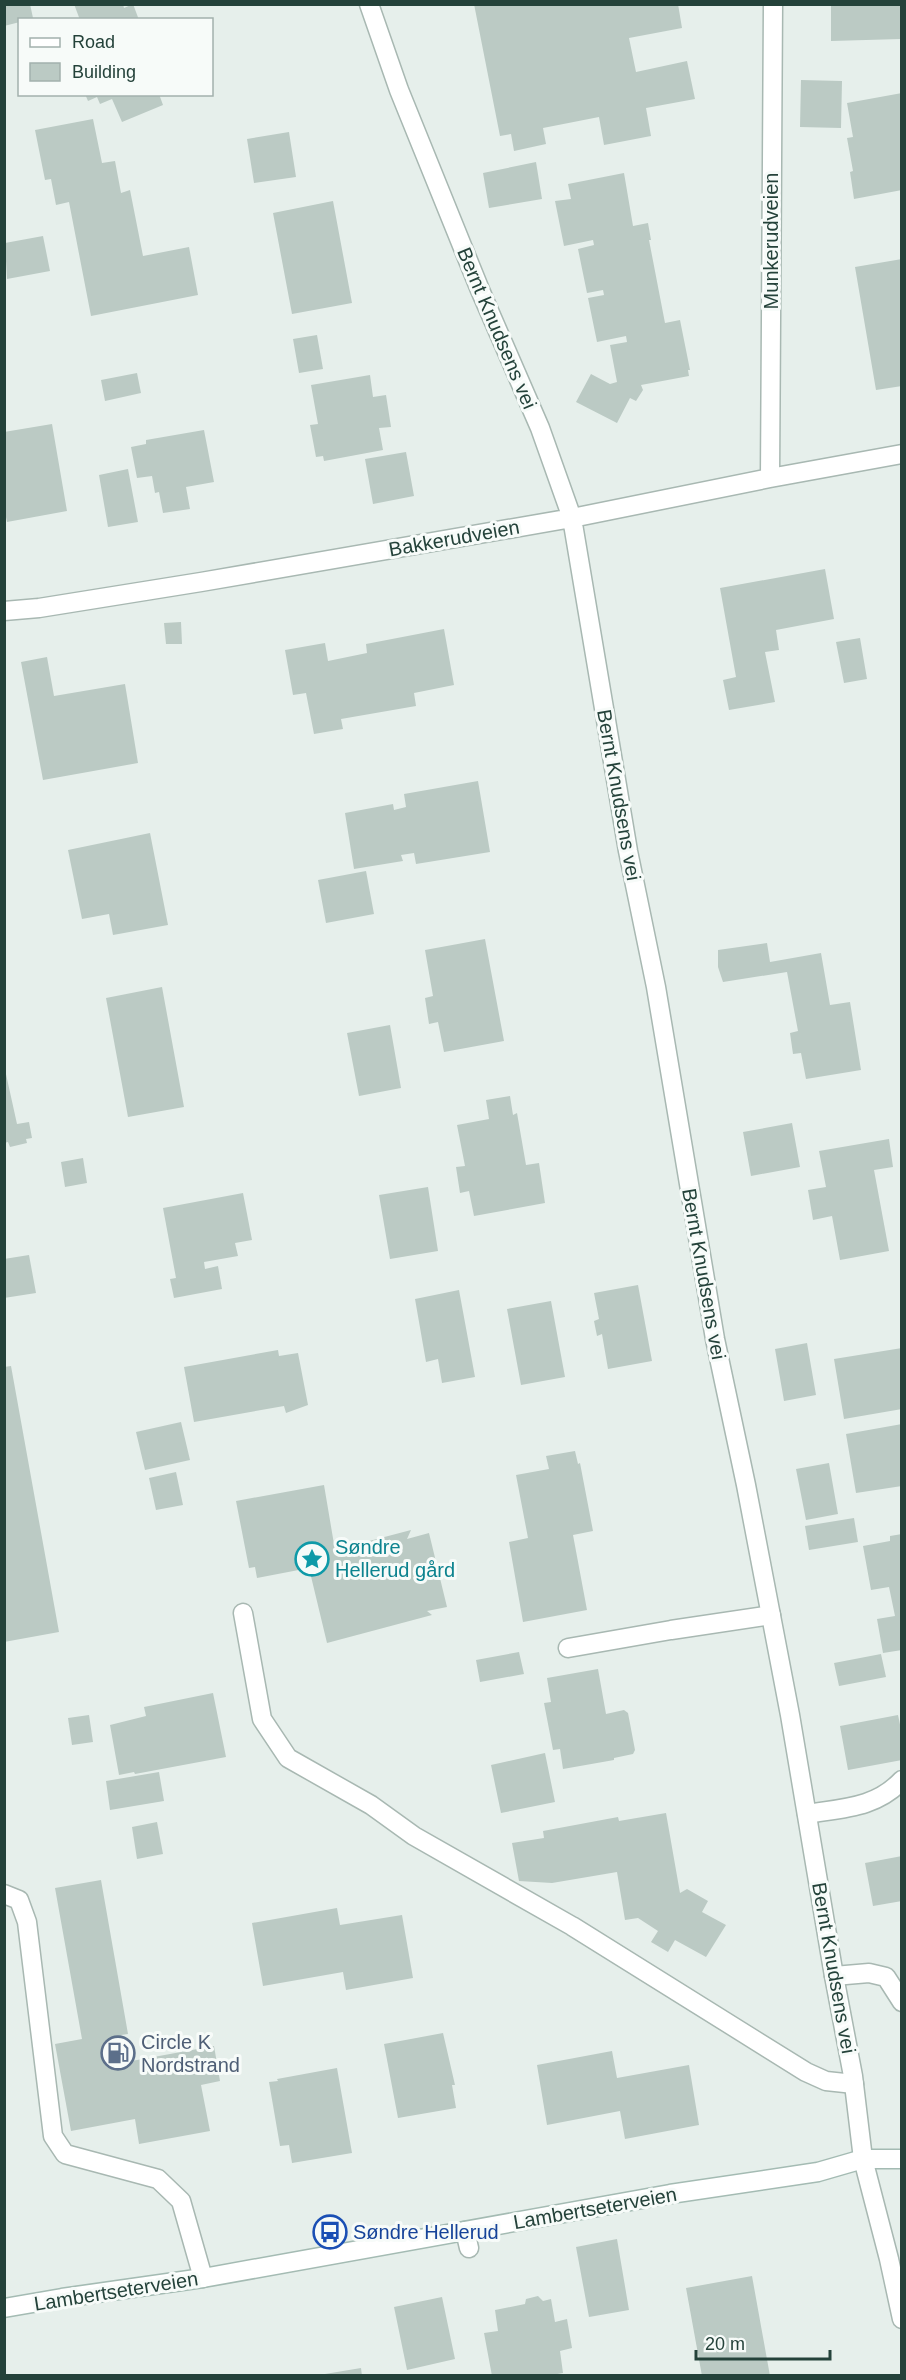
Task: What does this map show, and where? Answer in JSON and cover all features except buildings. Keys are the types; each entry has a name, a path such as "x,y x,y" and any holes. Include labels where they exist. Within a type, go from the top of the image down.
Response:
{"street":[{"name":"Bernt Knudsens vei","path":"369,4 399,90 480,290 540,428 572,518 627,851 656,987 713,1329 746,1485 807,1814 854,2084 863,2159 902,2319"},
{"name":"Munkerudveien","path":"770,478 773,4"},
{"name":"Bakkerudveien","path":"4,611 39,608 201,582 572,518 902,454"},
{"path":"243,1613 262,1719 288,1758 370,1805 414,1836 572,1926 806,2072 826,2081 854,2084"},
{"path":"568,1648 771,1615"},
{"path":"807,1814 871,1802 890,1792 902,1779"},
{"path":"4,1894 18,1900 27,1922 53,2136 65,2154 158,2179 181,2201 203,2278"},
{"path":"834,1976 868,1973 886,1977 902,2002"},
{"name":"Lambertseterveien","path":"4,2308 467,2239 670,2194 818,2172 863,2159 902,2159"}],"place":[{"name":"Søndre Hellerud gård","path":"312,1559"},
{"name":"Circle K Nordstrand","path":"118,2053"},
{"name":"Søndre Hellerud","path":"330,2232"}]}
